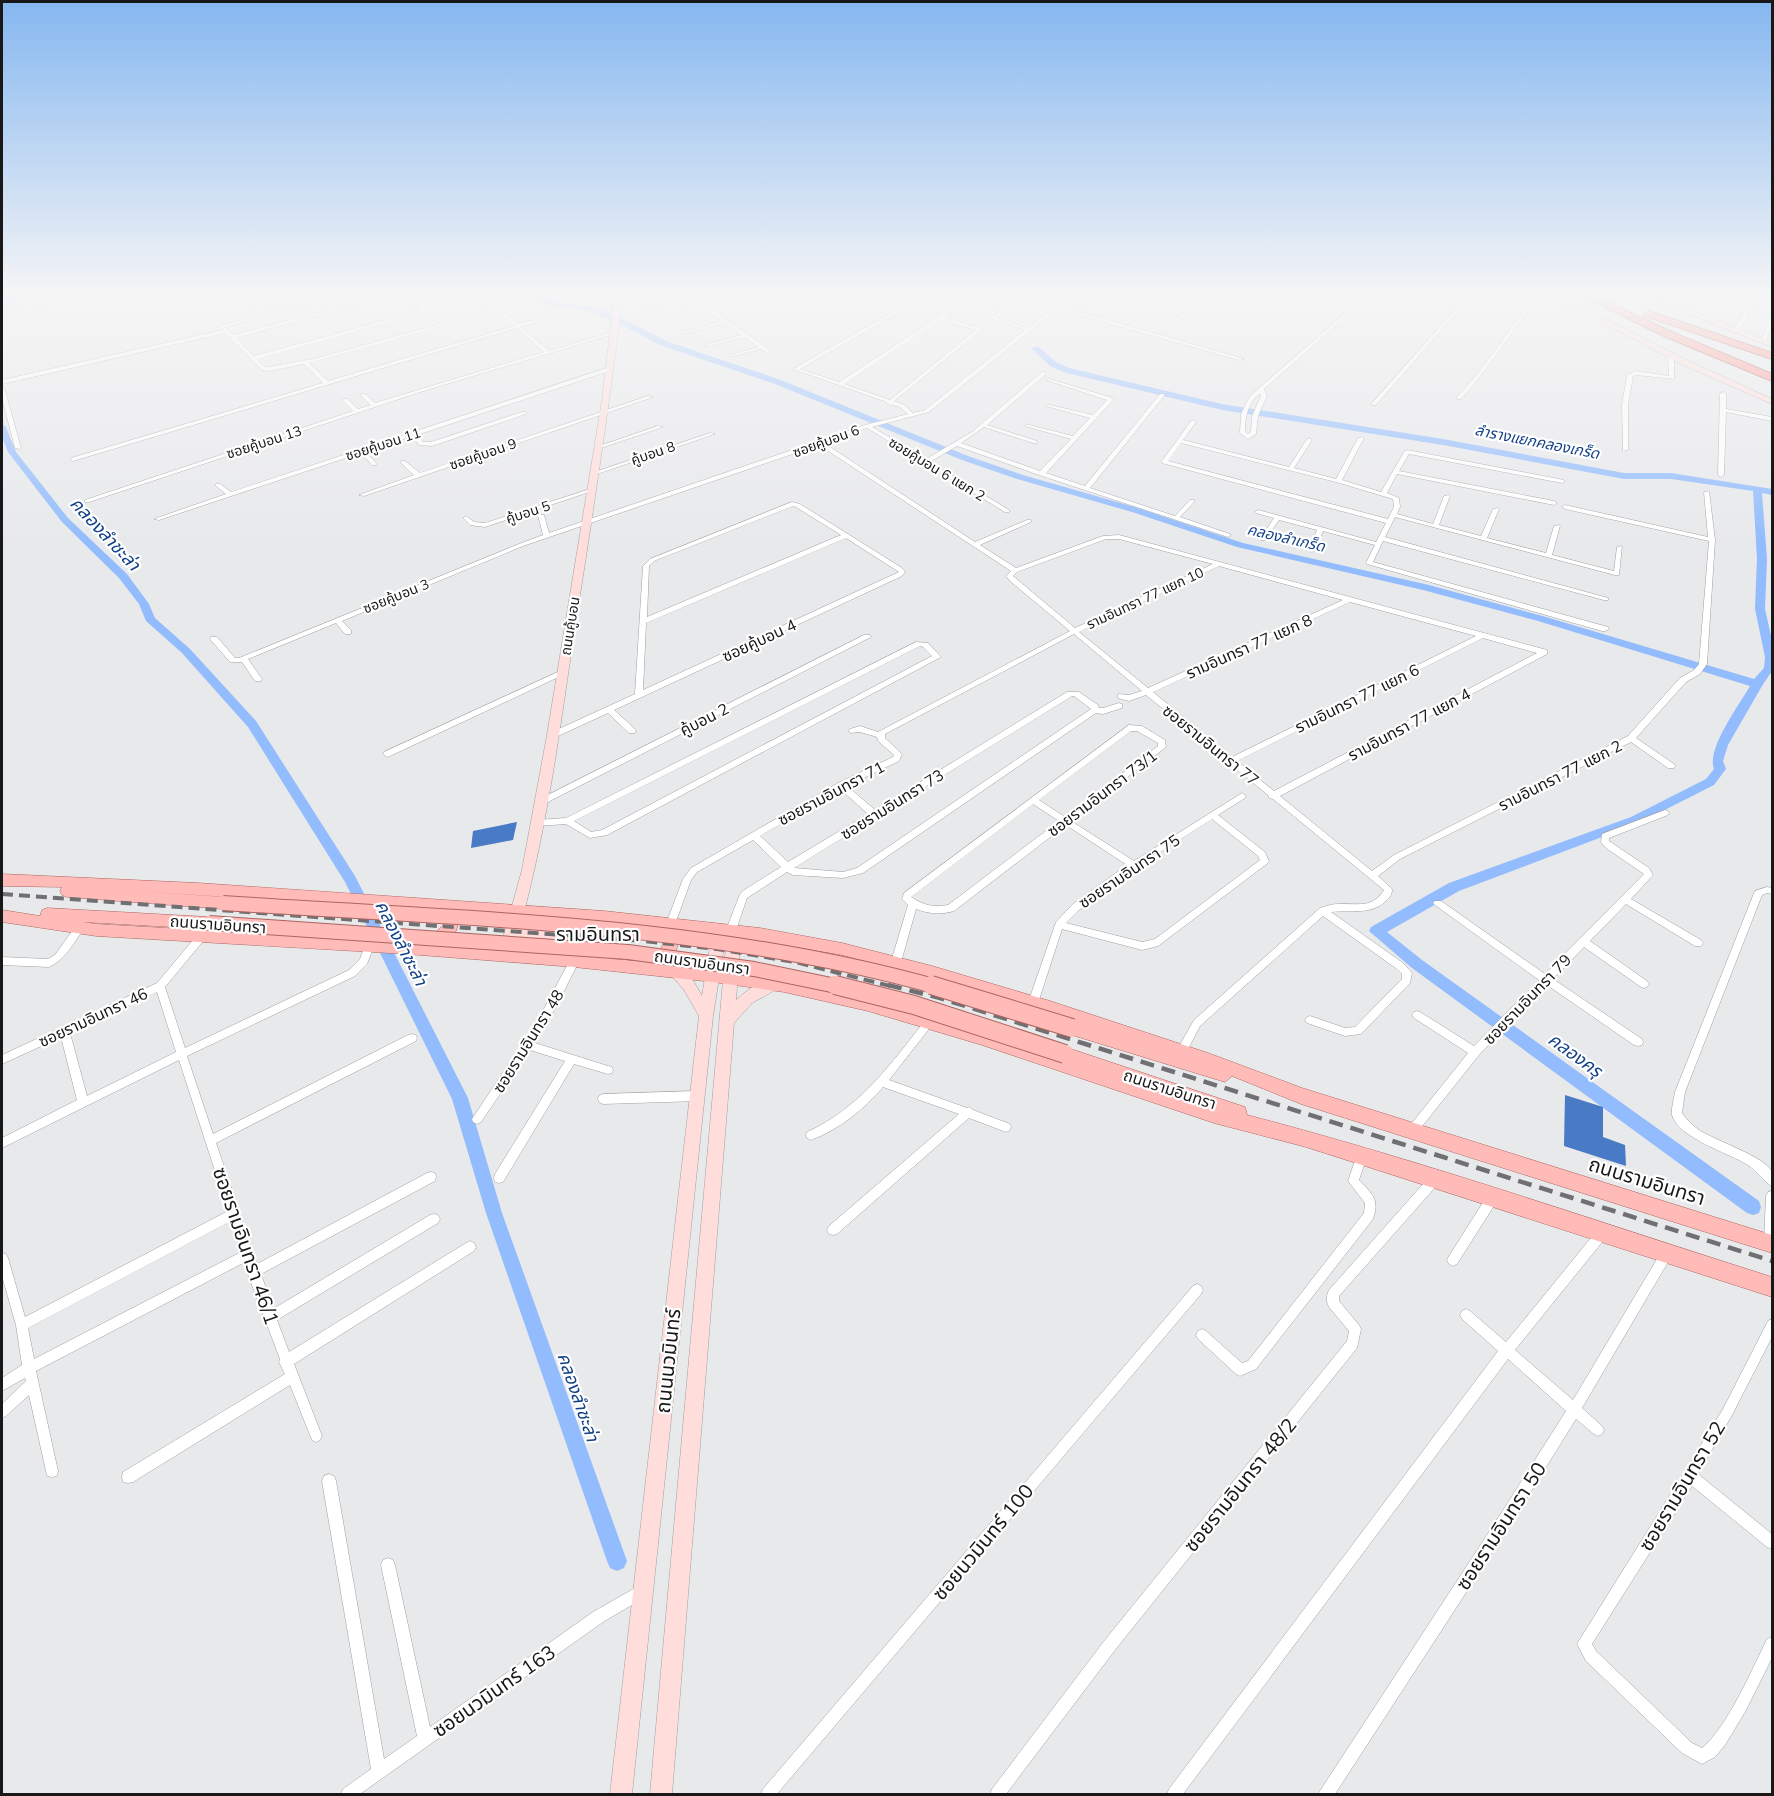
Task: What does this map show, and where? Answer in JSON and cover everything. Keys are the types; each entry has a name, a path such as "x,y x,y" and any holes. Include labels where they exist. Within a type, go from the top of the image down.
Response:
{"highway":[{"path":"1745,377 1773,390"}],"main road":[{"name":"ถนนคู้บอน","path":"505,956 519,911 541,802 609,377"},
{"path":"1718,377 1773,402"},
{"name":"ถนนรามอินทรา","path":"2,880 96,882 519,911 665,923 812,943 896,962 1033,1003 1182,1050 1250,1074 1301,1096"},
{"name":"ถนนรามอินทรา","path":"2,885 223,903 636,931 696,938 819,958 887,974 1301,1096 1772,1244"},
{"path":"426,950 451,927 454,914 447,907"},
{"name":"ถนนรามอินทรา","path":"2,914 80,927 205,930 628,952 744,967 814,980 904,1002 1220,1106 1306,1139"},
{"name":"ถนนรามอินทรา","path":"2,914 105,916 205,930 674,970 779,984 929,1022 1214,1115 1362,1156 1773,1287"},
{"path":"643,968 666,956 672,948 672,939 665,923"},
{"path":"513,928 519,934 578,940 586,943 610,965"},
{"name":"ถนนนวมินทร์","path":"621,1794 706,1016 713,975 729,930"},
{"name":"ถนนนวมินทร์","path":"661,1794 729,977 729,930"},
{"path":"725,1023 741,1001 761,988 779,984 778,971 784,956 794,949 812,943"},
{"path":"674,970 688,986 706,1016"}],"street":[{"path":"2,382 23,377"},
{"path":"321,377 327,383"},
{"path":"73,459 348,377"},
{"name":"ซอยคู้บอน 13","path":"87,501 357,411 469,377"},
{"name":"ซอยคู้บอน 11","path":"157,519 586,377"},
{"path":"820,377 902,406 912,415"},
{"path":"840,384 851,377"},
{"path":"889,403 921,377"},
{"name":"ซอยคู้บอน 6","path":"586,522 822,444 867,426 931,409 970,377"},
{"path":"926,462 957,445 1040,377"},
{"path":"1249,458 1248,434 1242,414 1253,394 1275,377"},
{"path":"1374,404 1398,377"},
{"path":"1459,398 1478,377"},
{"path":"1625,450 1625,405 1630,377"},
{"path":"1041,474 1111,398 1048,380"},
{"path":"1248,434 1264,396 1261,389"},
{"path":"2,390 18,448"},
{"path":"1086,489 1162,394"},
{"path":"1721,475 1723,394"},
{"path":"363,395 375,406"},
{"name":"ซอยคู้บอน 9","path":"362,495 650,397"},
{"path":"345,400 357,411"},
{"path":"889,403 904,416"},
{"path":"1048,405 1094,417"},
{"path":"1723,410 1773,419"},
{"path":"413,434 421,444 432,444 524,413"},
{"path":"1193,422 1164,462 1391,519 1435,526 1617,574 1620,547"},
{"path":"1027,424 1074,438"},
{"path":"983,425 1035,442"},
{"name":"ซอยคู้บอน 6 แยก 2","path":"867,426 1006,511"},
{"path":"598,447 660,427"},
{"name":"คู้บอน 8","path":"595,473 712,434"},
{"path":"1338,481 1361,438"},
{"path":"1291,468 1309,440"},
{"path":"1180,441 1291,468 1396,498 1397,507 1369,563 1605,628"},
{"name":"ซอยรามอินทรา 77","path":"822,444 1015,571 1009,576 1012,580 1388,889 1389,893 1371,906 1356,910 1333,907 1323,911"},
{"path":"957,445 1228,535"},
{"path":"362,451 374,464"},
{"path":"1383,494 1407,452 1562,481"},
{"path":"404,462 419,476"},
{"path":"1396,472 1554,503"},
{"path":"218,485 231,495"},
{"name":"คู้บอน 5","path":"466,518 478,526 485,525 592,490"},
{"name":"รามอินทรา 77 แยก 2","path":"1372,874 1397,857 1631,738 1683,680 1697,672 1703,664 1712,540 1707,492"},
{"path":"1435,526 1447,496"},
{"path":"1176,518 1192,501"},
{"path":"639,695 646,566 652,560 792,504 798,505 847,535"},
{"path":"1565,507 1712,540"},
{"path":"1483,539 1496,509"},
{"path":"1258,512 1606,599"},
{"path":"541,515 547,536"},
{"path":"1263,539 1278,517"},
{"path":"976,544 1029,521"},
{"name":"ซอยคู้บอน 3","path":"244,659 586,522"},
{"path":"1548,556 1557,526"},
{"path":"1312,550 1321,528"},
{"path":"642,622 847,535"},
{"name":"ซอยคู้บอน 4","path":"553,735 900,575 902,572 900,568 847,535"},
{"path":"1015,571 1111,536 1484,635"},
{"name":"รามอินทรา 77 แยก 10","path":"1073,632 1217,565"},
{"name":"รามอินทรา 77 แยก 8","path":"1121,696 1126,698 1146,692 1352,599"},
{"path":"337,620 348,632"},
{"name":"ซอยรามอินทรา 71","path":"665,923 689,874 841,785 896,759 898,754 880,735 1073,632"},
{"name":"รามอินทรา 77 แยก 4","path":"1272,796 1544,652 1484,635"},
{"name":"รามอินทรา 77 แยก 6","path":"1230,761 1484,635"},
{"name":"คู้บอน 2","path":"541,802 867,637"},
{"path":"214,639 233,660 244,659 258,679"},
{"path":"537,823 567,821 919,644 925,645 937,657 604,833 590,835 567,821"},
{"path":"387,754 563,673"},
{"name":"ซอยรามอินทรา 73","path":"729,930 743,896 1072,693 1095,707 1095,710"},
{"path":"753,835 793,872 843,876 860,871 1095,710 1103,711 1119,706"},
{"path":"609,709 632,731"},
{"name":"ซอยรามอินทรา 73/1","path":"1129,728 1139,728 1162,742 1162,747 1064,822 951,908 937,911 913,904 907,899 907,895 1129,728"},
{"path":"853,731 860,729 880,735"},
{"path":"1631,738 1671,766"},
{"path":"841,785 874,814"},
{"name":"ซอยรามอินทรา 75","path":"1033,1003 1059,925 1076,907 1134,865 1242,796"},
{"path":"1033,800 1134,865"},
{"name":"ซอยรามอินทรา 79","path":"1412,1131 1475,1052 1648,874 1646,870 1605,842 1605,836 1665,813"},
{"path":"1059,925 1142,946 1158,942 1265,861 1262,854 1212,815"},
{"path":"1773,891 1758,893 1680,1092 1677,1114 1688,1128 1763,1170 1773,1181"},
{"path":"1624,899 1698,943"},
{"path":"1438,903 1638,1042"},
{"name":"ซอยรามอินทรา 73/1","path":"896,962 913,904"},
{"path":"1182,1050 1197,1023 1323,911 1400,966 1407,973 1407,980 1357,1031 1345,1032 1310,1020"},
{"path":"2,961 49,963 58,958 80,927"},
{"name":"ซอยรามอินทรา 46","path":"2,1060 160,986 205,930"},
{"path":"1583,941 1644,984"},
{"path":"2,1143 352,973 364,961 373,946"},
{"name":"ซอยรามอินทรา 48","path":"477,1119 528,1045 561,991 574,961"},
{"name":"ซอยรามอินทรา 46/1","path":"160,986 247,1255 285,1362 316,1436"},
{"path":"1417,1015 1475,1052"},
{"path":"811,1135 831,1127 883,1082 929,1022"},
{"path":"64,1031 83,1102"},
{"path":"210,1141 411,1038"},
{"path":"528,1045 608,1070"},
{"path":"499,1178 572,1059"},
{"path":"883,1082 1006,1127"},
{"path":"603,1099 698,1096"},
{"path":"832,1230 969,1112"},
{"path":"1202,1335 1240,1370 1252,1365 1369,1215 1371,1201 1353,1181 1362,1156"},
{"path":"253,1272 431,1177"},
{"name":"ซอยรามอินทรา 48/2","path":"998,1794 1110,1646 1353,1344 1355,1329 1333,1303 1333,1294 1435,1179"},
{"path":"1772,1244 1773,1196"},
{"path":"1453,1260 1492,1197"},
{"path":"22,1325 234,1214"},
{"path":"270,1318 434,1219"},
{"path":"1174,1794 1507,1350 1603,1232"},
{"path":"285,1362 470,1247"},
{"name":"ซอยรามอินทรา 50","path":"1326,1794 1499,1530 1574,1410 1667,1253"},
{"path":"2,1384 247,1255"},
{"path":"2,1258 22,1325 32,1384 52,1471"},
{"name":"ซอยนวมินทร์ 100","path":"768,1794 1197,1290"},
{"path":"1466,1315 1598,1430"},
{"name":"ซอยรามอินทรา 52","path":"1773,1325 1727,1413 1690,1476 1584,1644 1591,1656 1687,1748 1702,1757 1712,1750 1732,1719 1773,1644"},
{"path":"128,1476 292,1377"},
{"path":"2,1412 32,1384"},
{"path":"1690,1476 1773,1542"},
{"path":"329,1481 379,1772"},
{"path":"388,1565 425,1740"},
{"name":"ซอยนวมินทร์ 163","path":"348,1794 598,1617 642,1591"}],"building":[{"path":"517,822 513,840 471,848 473,831"},
{"path":"1565,1095 1603,1107 1603,1137 1625,1145 1626,1166 1564,1146"}],"waterway":[{"name":"คลองลำเกร็ด","path":"763,377 965,458 1240,545 1425,587 1542,619 1757,684"},
{"name":"ลำรางแยกคลองเกร็ด","path":"1095,377 1222,407 1443,442 1624,476 1671,476 1757,489"},
{"name":"คลองลำชะล่า","path":"2,427 12,452 65,520 123,576 144,604 150,619 186,651 252,724 350,880 460,1098 494,1213 617,1561"},
{"name":"คลองลำเกร็ด","path":"1757,489 1772,492"},
{"name":"คลองลำเกร็ด","path":"1757,489 1762,559 1760,609 1771,657 1769,668 1757,684"},
{"name":"คลองครุ","path":"1753,1207 1417,964 1376,931 1454,887 1635,820 1710,782 1720,769 1717,761 1722,745 1757,684"}],"railway":[{"path":"2,894 643,941 717,949 795,962 894,987"},
{"path":"888,985 940,998 1772,1261"}],"district":[{"name":"รามอินทรา","path":"598,934"}]}
